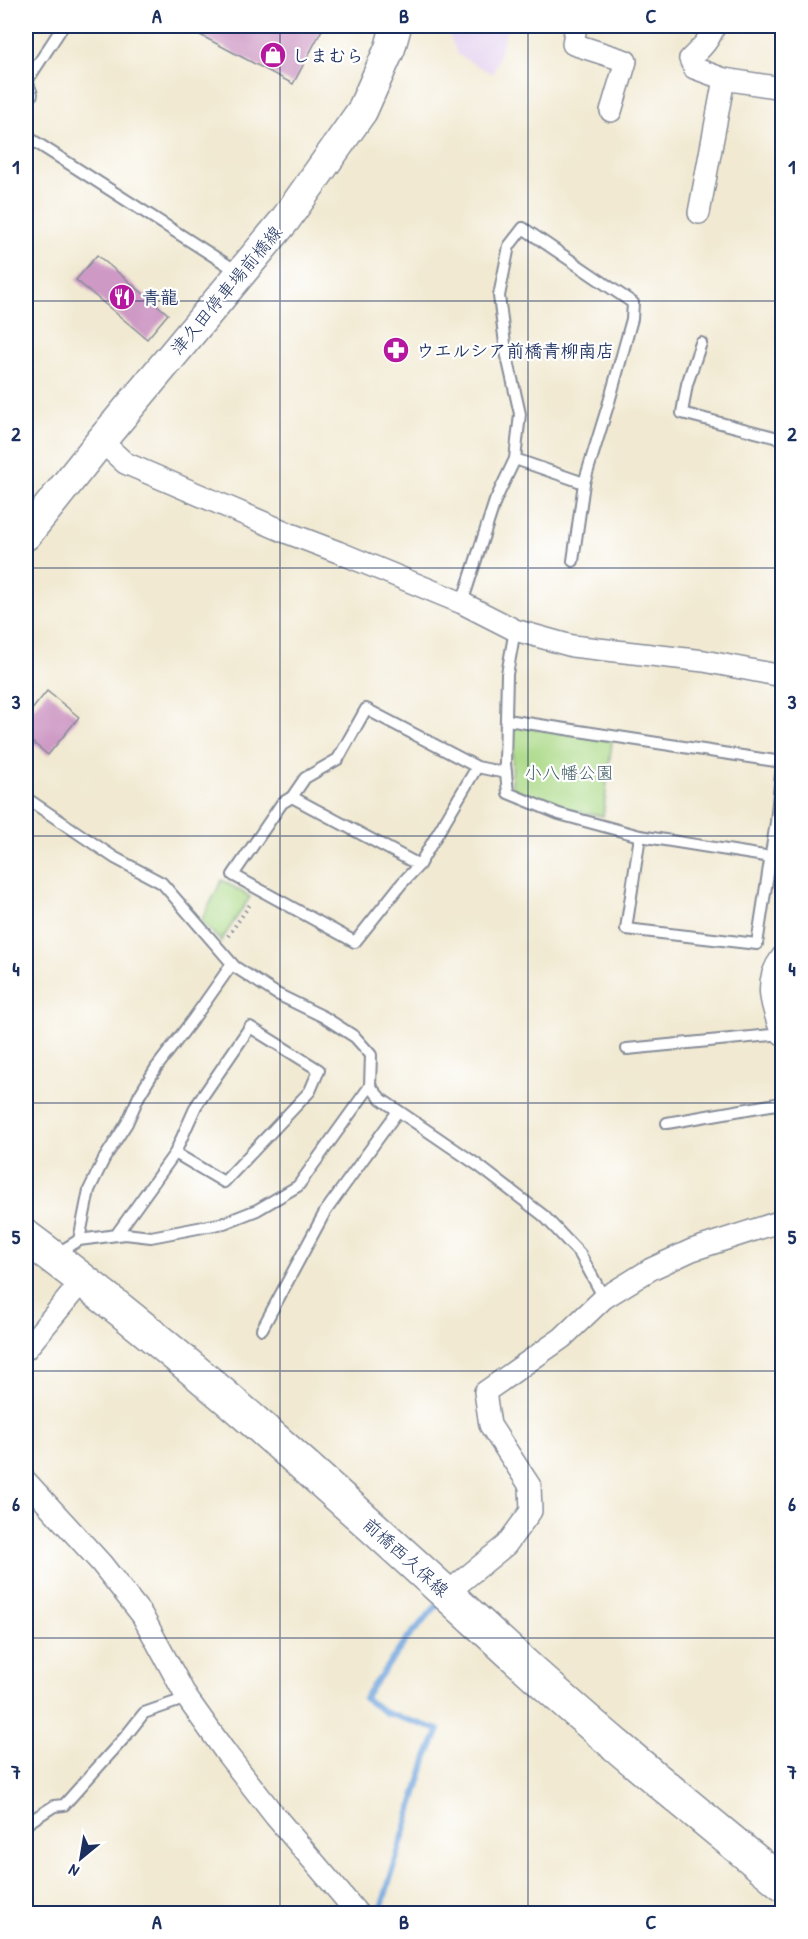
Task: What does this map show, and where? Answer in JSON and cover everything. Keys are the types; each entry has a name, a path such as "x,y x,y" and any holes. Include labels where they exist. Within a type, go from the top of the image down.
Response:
{"main road":[{"name":"津久田停車場前橋線","path":"26,535 285,220 362,111 390,48 396,26"},
{"name":"前橋西久保線","path":"26,1237 65,1248 83,1281 271,1435 520,1661 616,1745 783,1883"}],"street":[{"path":"576,26 573,44 626,61 610,111"},
{"path":"714,26 713,32 703,46 690,59 694,68 724,79 783,88"},
{"path":"699,213 724,79"},
{"path":"101,441 125,463 288,534 462,603 515,630 572,646 704,661 783,676"},
{"path":"782,1034 774,1012 770,982 775,966 783,957"},
{"path":"447,1593 506,1545 531,1511 530,1486 490,1425 484,1392 562,1338 604,1298 651,1269 692,1250 783,1221"},
{"path":"26,1349 83,1281"},
{"path":"26,1480 101,1563 142,1615 187,1698 226,1753 275,1816 358,1914"}],"lane":[{"path":"26,108 32,94 27,81 63,26"},
{"path":"26,136 240,273"},
{"path":"462,603 495,501 515,459 520,414 506,352 500,296 509,246 523,228 633,303 632,319 584,483 573,561"},
{"path":"701,343 687,384 682,414 783,439"},
{"path":"515,459 584,483"},
{"path":"515,630 507,674 506,774 508,793 560,814 640,836 771,856"},
{"path":"477,767 419,865 355,942 233,875 282,803 292,797 305,778 338,759 366,710 477,767 506,774"},
{"path":"507,720 783,763 758,944 626,929 640,836"},
{"path":"292,797 419,865"},
{"path":"26,798 115,858 162,883 232,964 277,994 324,1017 355,1038 370,1055 370,1086 298,1186 257,1210 224,1223 151,1237 116,1235 65,1248"},
{"path":"65,1248 104,1159 127,1123 139,1096 156,1068 232,964"},
{"path":"116,1235 175,1153 196,1106 250,1027 319,1070 310,1091 224,1182 175,1153"},
{"path":"627,1049 782,1034"},
{"path":"370,1086 381,1099 479,1166 544,1216 580,1254 604,1298"},
{"path":"667,1123 783,1103"},
{"path":"261,1329 325,1212 398,1111"},
{"path":"26,1824 54,1806 64,1805 119,1745 144,1713 187,1698"}],"path":[{"path":"219,949 260,891"}],"shaded area":[{"path":"445,26 508,26 493,74 458,55"}],"green space":[{"name":"小八幡公園","path":"513,725 612,741 603,816 560,808 512,788"},
{"path":"222,880 250,897 221,941 201,921"}],"building":[{"name":"しまむら","path":"183,26 324,26 293,84"},
{"name":"青龍","path":"97,255 168,314 147,339 76,280"},
{"path":"47,691 79,717 48,755 26,737 26,717"}],"waterway":[{"path":"381,1909 427,1757 439,1730 386,1713 364,1698 407,1639 440,1602"}],"place":[{"name":"しまむら","path":"273,55"},
{"name":"青龍","path":"122,297"},
{"name":"ウエルシア前橋青柳南店","path":"396,350"}]}
